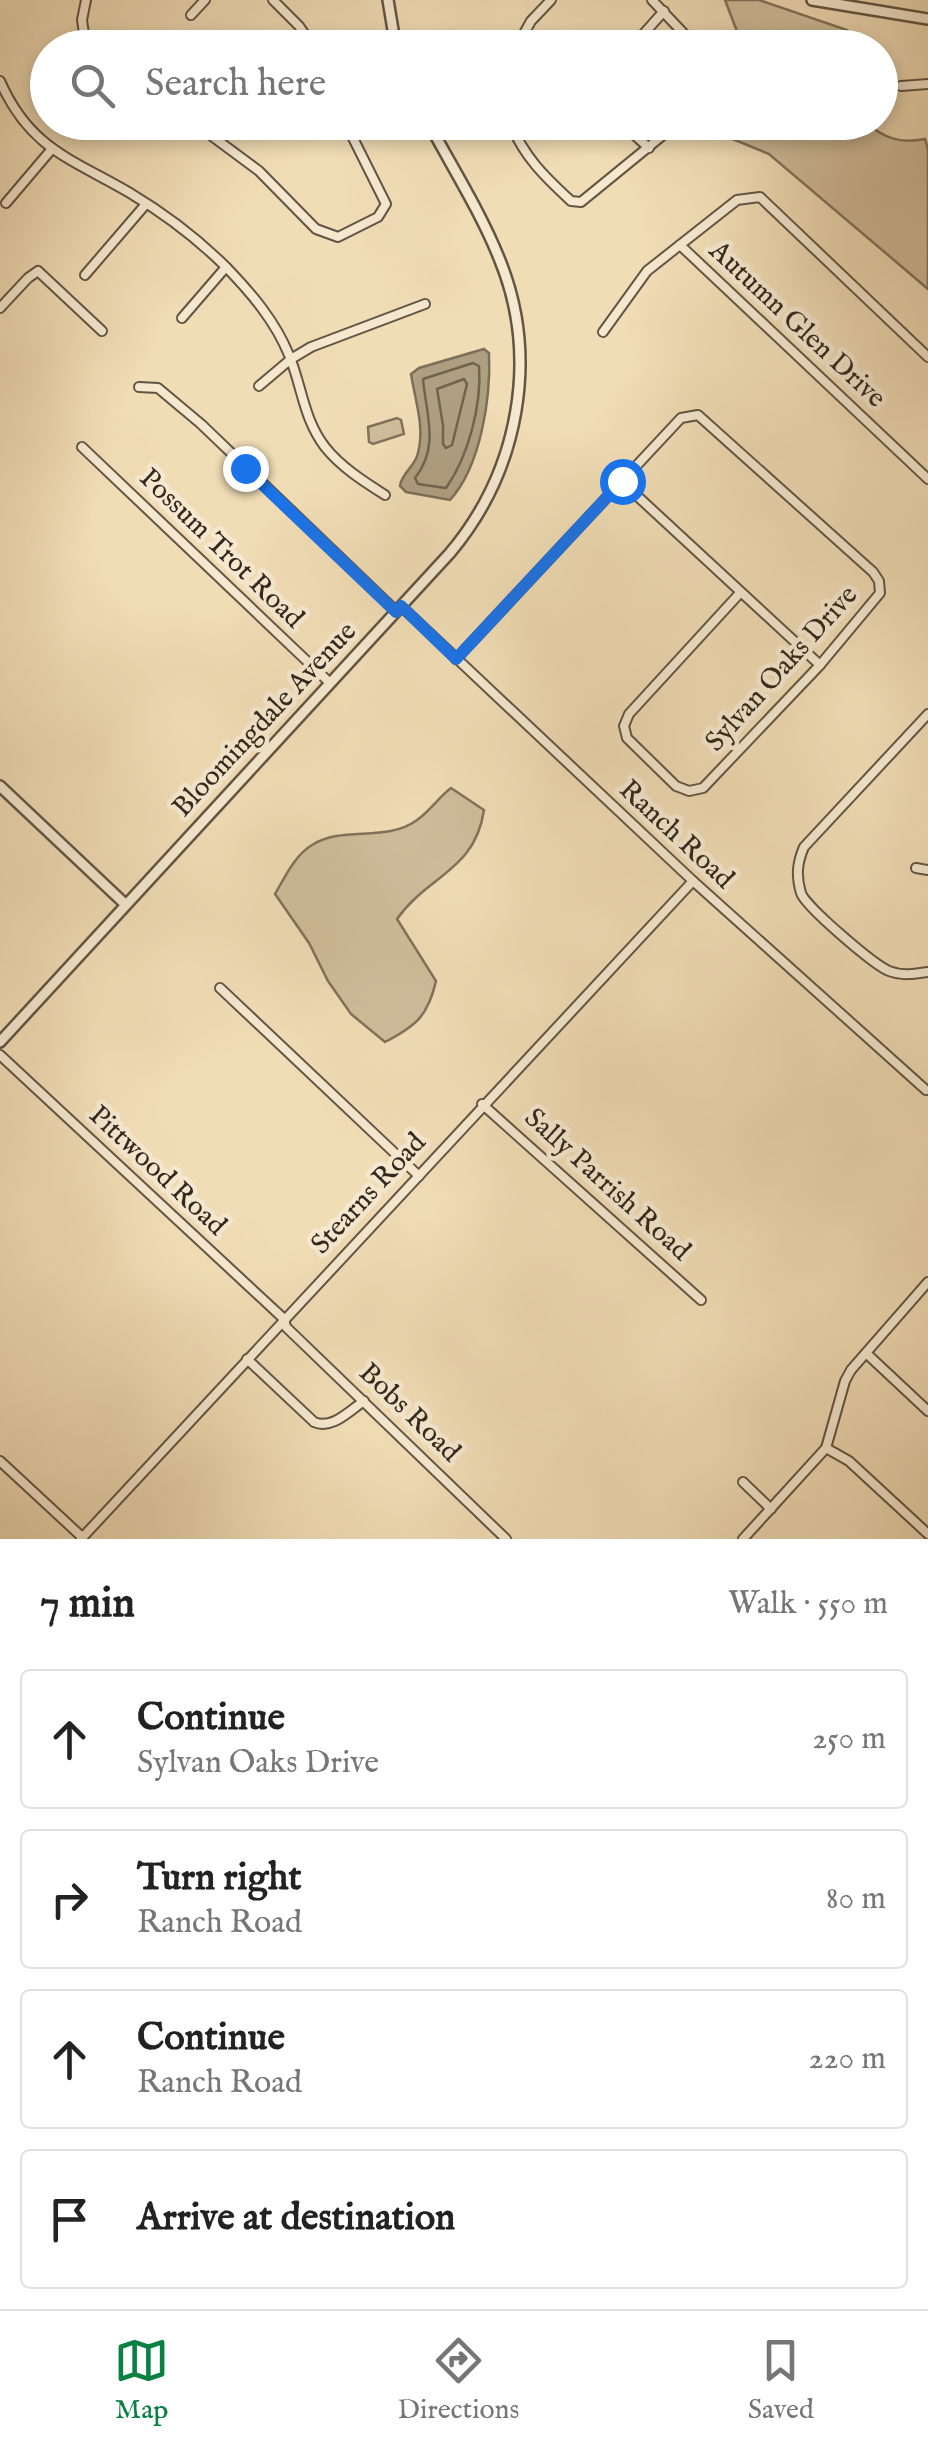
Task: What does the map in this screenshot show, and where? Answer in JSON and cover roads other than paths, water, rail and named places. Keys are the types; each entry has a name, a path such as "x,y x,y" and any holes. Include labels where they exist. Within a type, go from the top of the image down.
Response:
{"street":[{"path":"83,30 86,0"},
{"path":"191,15 206,0"},
{"path":"273,0 302,30"},
{"path":"388,0 393,30"},
{"path":"526,30 551,0"},
{"path":"652,0 681,30"},
{"path":"812,0 926,16"},
{"path":"647,30 664,11"},
{"path":"0,82 30,129"},
{"path":"901,86 928,84"},
{"path":"42,140 193,236 226,268 270,319 291,359 311,425 325,446 356,476 384,495"},
{"path":"219,140 271,182 316,229 338,236 378,217 386,204 354,140"},
{"name":"Bloomingdale Avenue","path":"0,1042 456,546 488,497 509,444 520,377 517,322 502,265 437,140"},
{"path":"517,140 532,164 571,201 581,202 658,140"},
{"path":"640,140 649,148"},
{"path":"6,203 52,150"},
{"path":"603,332 646,271 738,200 760,197 928,358"},
{"path":"85,276 146,204"},
{"name":"Autumn Glen Drive","path":"680,245 928,480"},
{"path":"182,318 226,268"},
{"path":"0,308 38,272 102,331"},
{"path":"259,386 311,347 426,304"},
{"name":"Ranch Road","path":"139,387 158,388 200,424 693,881 926,1090"},
{"name":"Sylvan Oaks Drive","path":"456,659 681,418 698,415 879,581 877,600 820,665 702,788 688,791 676,786 626,738 624,726 629,714 740,593"},
{"name":"Possum Trot Road","path":"82,447 330,683"},
{"path":"622,481 820,665"},
{"path":"928,714 804,848 796,864 802,897 866,956 892,973 928,972"},
{"path":"0,786 125,904"},
{"path":"916,868 928,870"},
{"name":"Stearns Road","path":"82,1538 693,881"},
{"path":"220,988 420,1176"},
{"name":"Pittwood Road","path":"0,1055 284,1319"},
{"name":"Sally Parrish Road","path":"482,1104 701,1300"},
{"path":"743,1539 826,1448 845,1381 928,1282"},
{"name":"Bobs Road","path":"284,1319 286,1327 506,1539"},
{"path":"866,1353 928,1410"},
{"path":"248,1358 314,1422 323,1426 364,1401"},
{"path":"826,1448 849,1461 928,1534"},
{"path":"0,1461 82,1538"},
{"path":"742,1482 771,1509"}],"water":[{"path":"484,349 489,353 486,410 461,486 450,500 406,492 400,486 420,443 411,374 419,368"}]}
